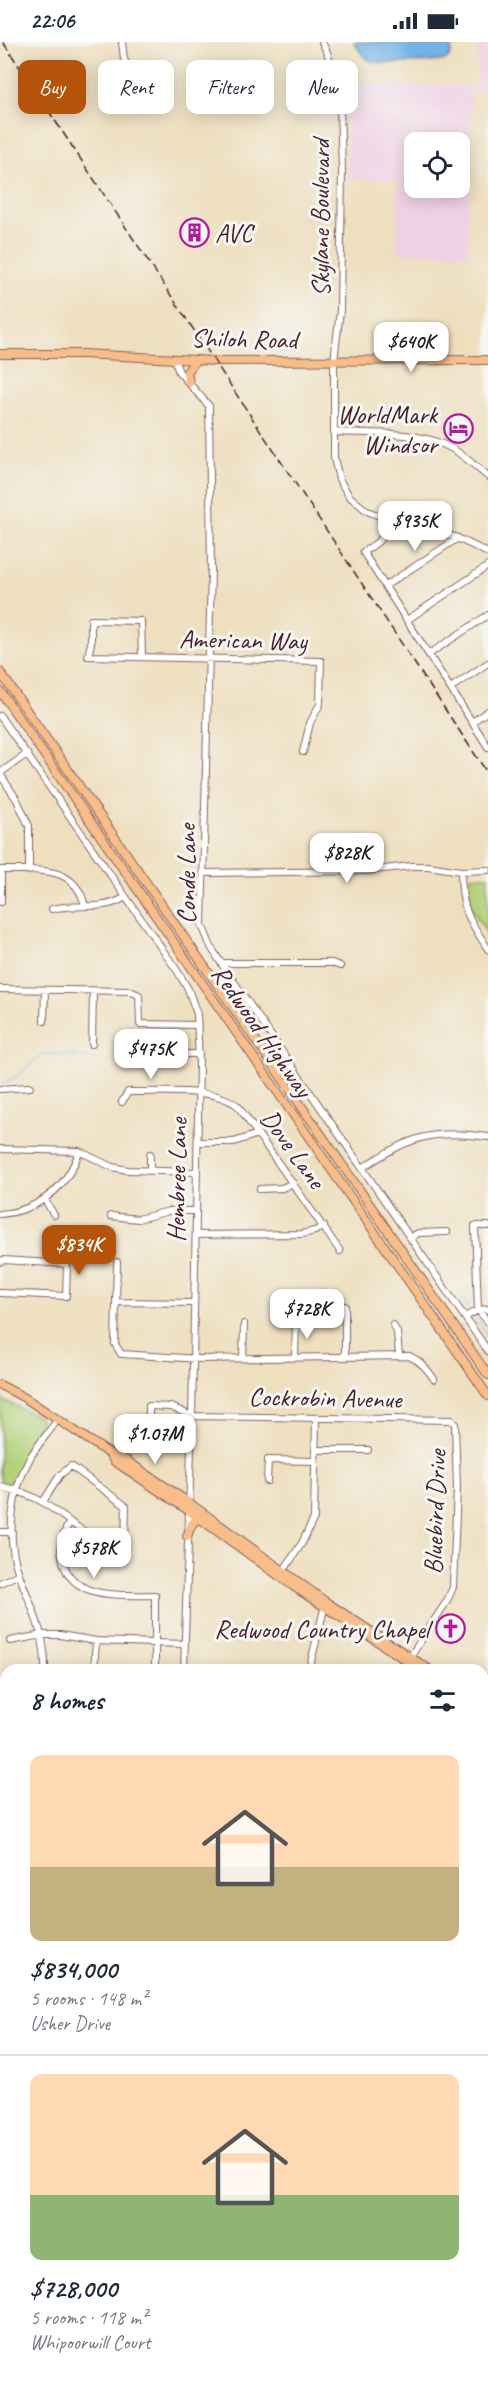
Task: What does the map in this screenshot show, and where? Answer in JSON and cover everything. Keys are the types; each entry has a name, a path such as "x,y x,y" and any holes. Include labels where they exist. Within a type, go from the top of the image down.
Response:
{"highway":[{"name":"Redwood Highway","path":"0,672 488,1375"},
{"name":"Redwood Highway","path":"0,691 488,1396"}],"main road":[{"name":"Shiloh Road","path":"0,354 83,354 196,360 488,360"},
{"path":"189,383 187,372 196,360"},
{"path":"0,1385 58,1419 110,1454 114,1461 188,1506 325,1604 419,1664"},
{"path":"188,1506 199,1517 281,1573"},
{"path":"187,1536 192,1524 199,1517"},
{"path":"409,1659 414,1664"}],"street":[{"path":"122,42 125,60"},
{"name":"Skylane Boulevard","path":"321,42 333,72 340,108 342,196 340,311 334,361 334,458 344,489 367,511 390,521 421,524 458,538 488,553"},
{"name":"Conde Lane","path":"174,359 179,372 209,406 211,523 204,873 200,914 202,925 221,963 410,1238 471,1314 488,1351"},
{"path":"334,432 434,441 451,448 488,477"},
{"path":"390,521 385,536 363,552 452,687 488,747"},
{"path":"385,586 458,538"},
{"path":"407,620 488,566"},
{"path":"429,654 488,615"},
{"name":"American Way","path":"142,657 141,621 91,620 91,643 88,656 321,661 320,704 310,723 303,752"},
{"path":"452,687 488,663"},
{"path":"472,722 488,711"},
{"name":"Hembree Lane","path":"0,716 188,989 198,1025 196,1235 184,1664"},
{"path":"27,754 0,773 17,800 29,826 28,871"},
{"path":"204,873 364,871 391,867 428,866 461,871 488,870"},
{"path":"1,902 0,870 28,871 48,872 68,878 79,888 86,906"},
{"path":"461,871 462,900 466,916 488,949"},
{"path":"52,909 63,906 110,905 124,898"},
{"path":"221,963 332,963 340,966"},
{"path":"0,989 130,991 139,995 140,1024 198,1025"},
{"path":"44,1021 45,990"},
{"path":"92,1044 93,991"},
{"path":"132,1054 198,1054"},
{"path":"0,1089 30,1088"},
{"name":"Dove Lane","path":"122,1102 128,1092 199,1094 220,1096 230,1100 238,1106 340,1251"},
{"path":"362,1168 391,1149 416,1138 441,1133 488,1137"},
{"path":"198,1142 234,1142 258,1134"},
{"path":"0,1149 79,1151 112,1167 196,1172"},
{"path":"0,1214 30,1208 45,1200 55,1191 74,1164 79,1151"},
{"path":"150,1154 150,1171"},
{"path":"260,1189 282,1188 293,1183"},
{"path":"45,1200 54,1215"},
{"path":"111,1216 138,1219 169,1211 195,1211"},
{"path":"196,1235 302,1234 315,1232 324,1226"},
{"path":"471,1314 475,1226 488,1226"},
{"path":"410,1238 418,1233 447,1232"},
{"path":"0,1262 3,1260 67,1264 67,1278 66,1296 0,1293"},
{"path":"117,1262 115,1344 121,1354 193,1359 399,1356 416,1359 426,1367 434,1379"},
{"path":"116,1302 194,1303"},
{"path":"345,1306 345,1357"},
{"path":"471,1314 488,1309"},
{"path":"471,1314 488,1322"},
{"path":"295,1357 296,1323"},
{"path":"243,1358 244,1324"},
{"path":"393,1325 397,1332 399,1356"},
{"name":"Cockrobin Avenue","path":"148,1437 149,1406 171,1407 192,1416 451,1420 455,1424"},
{"path":"281,1573 310,1529 314,1518 316,1418"},
{"path":"44,1664 42,1635 19,1574 12,1532 17,1491 31,1457 58,1419"},
{"name":"Bluebird Drive","path":"409,1659 447,1601 453,1587 457,1482 455,1424"},
{"path":"315,1450 368,1450"},
{"path":"267,1481 268,1460 315,1461"},
{"path":"0,1487 17,1491 43,1502 90,1536 108,1543 125,1542 126,1506 71,1466 60,1475 43,1502"},
{"path":"70,1522 62,1538 60,1551 64,1567 73,1580 84,1588 100,1593 154,1595 155,1664"},
{"path":"0,1532 12,1532"},
{"path":"0,1583 19,1574"},
{"path":"310,1664 325,1604"},
{"path":"10,1641 42,1635 60,1635 96,1641 184,1644"},
{"path":"94,1664 96,1641"}],"shaded area":[{"path":"478,42 488,42 488,91 471,91 470,145 470,132 404,132 404,198 469,198 468,254 397,253 398,180 346,179 347,114 358,114 358,84 477,86"}],"green space":[{"path":"471,876 488,876 488,935 470,906 468,881"},
{"path":"0,1399 39,1416 41,1425 13,1481 7,1484 0,1482"}],"water":[{"path":"354,42 451,42 451,51 447,59 433,62 383,63 369,60"}],"waterway":[{"path":"0,1084 15,1078 42,1054 62,1054 97,1060"},
{"path":"461,1298 471,1312"},
{"path":"474,1316 488,1337"}],"railway":[{"path":"3,42 488,774"}],"place":[{"name":"AVC","path":"194,233"},
{"name":"WorldMark Windsor","path":"458,429"},
{"name":"Redwood Country Chapel","path":"450,1629"}]}
